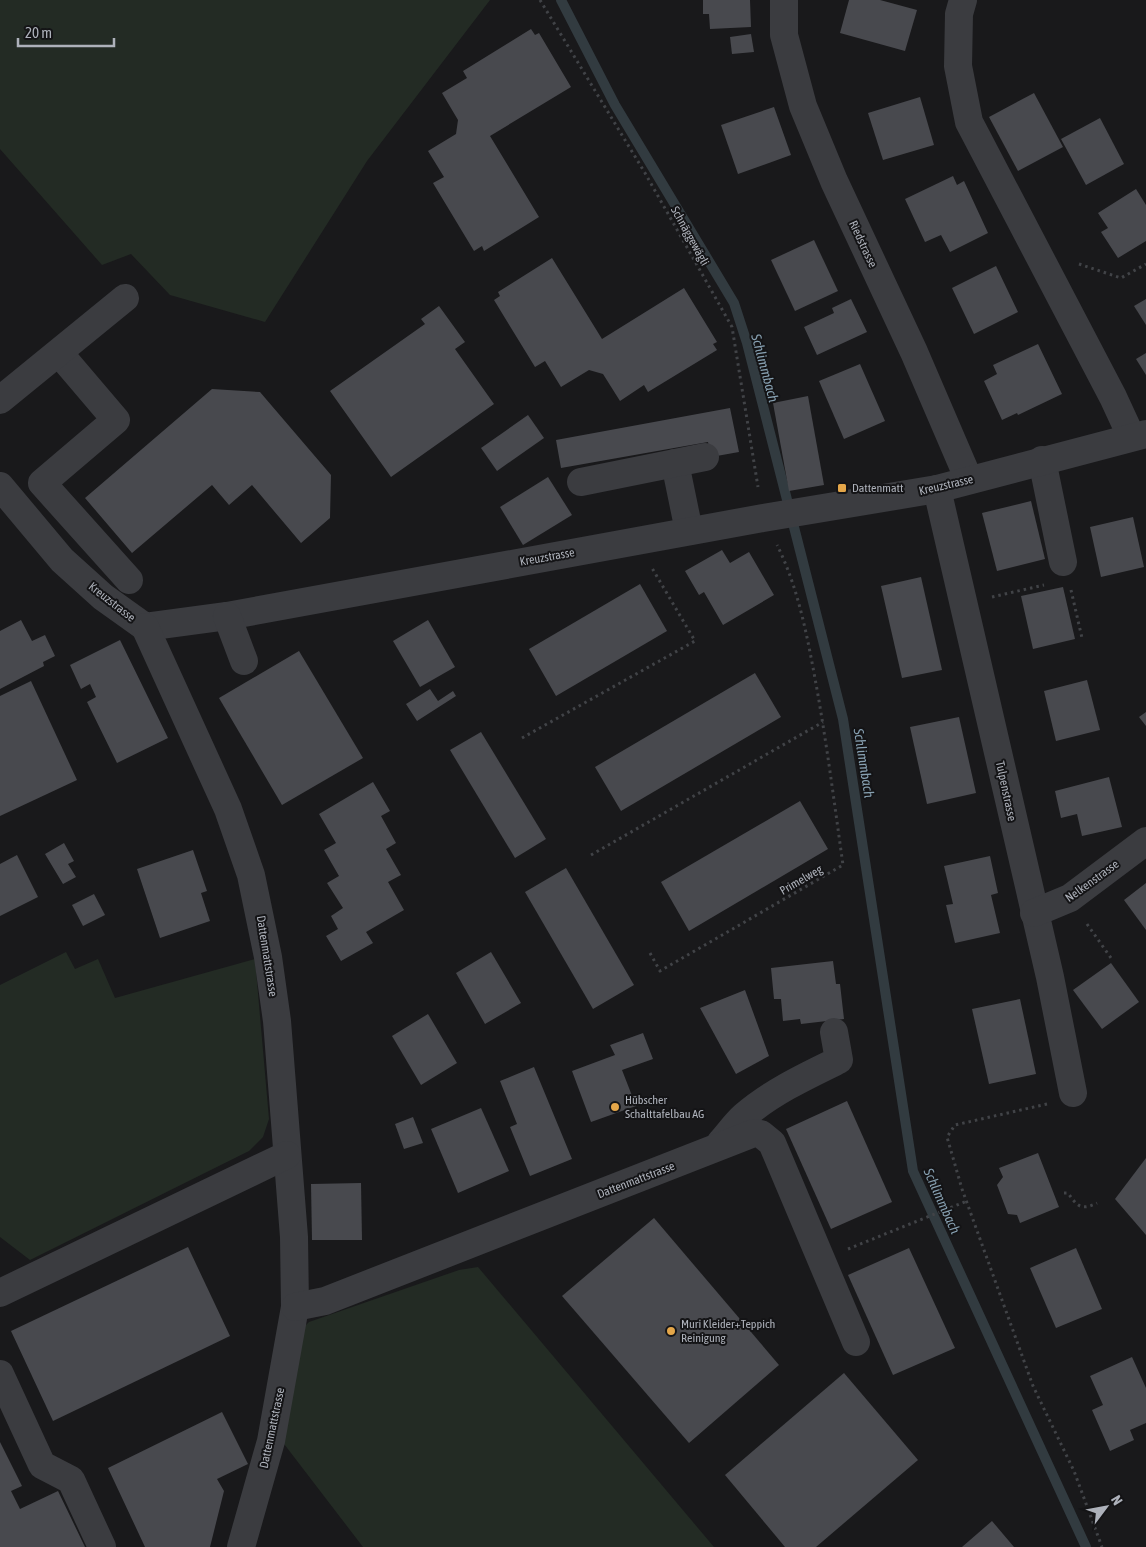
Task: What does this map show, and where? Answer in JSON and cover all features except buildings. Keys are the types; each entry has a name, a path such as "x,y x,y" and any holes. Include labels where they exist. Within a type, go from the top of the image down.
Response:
{"street":[{"name":"Riedstrasse","path":"784,0 784,35 803,106 834,181 914,352 969,480"},
{"path":"963,0 959,14 958,66 969,122 1113,397 1138,435"},
{"path":"0,400 125,298"},
{"path":"59,352 116,420 42,483 129,580"},
{"name":"Kreuzstrasse","path":"0,486 62,560 103,597 145,627 227,616 637,541 689,531 766,510 806,510 937,488 1138,435"},
{"path":"581,482 705,458"},
{"path":"1042,460 1061,578"},
{"path":"675,464 689,531"},
{"name":"Tulpenstrasse","path":"937,488 965,603 1073,1093"},
{"path":"42,536 69,514"},
{"path":"227,616 244,661"},
{"name":"Dattenmattstrasse","path":"145,627 228,809 251,875 268,957 277,1021 294,1238 294,1307 271,1441 241,1547"},
{"name":"Nelkenstrasse","path":"1034,913 1068,899 1146,841"},
{"path":"714,1150 743,1117 761,1103 791,1084 839,1060 834,1032"},
{"name":"Dattenmattstrasse","path":"294,1307 325,1301 754,1133 767,1137 772,1143 820,1262 856,1342"},
{"path":"0,1292 287,1155"},
{"path":"0,1374 42,1465 70,1480 102,1547"}],"path":[{"name":"Schnäggewägli","path":"540,0 645,173 732,328 766,510"},
{"path":"1074,262 1121,278 1146,264"},
{"name":"Primelweg","path":"650,953 660,971 843,866 823,722 808,642 789,568 766,510"},
{"path":"522,738 695,641 637,541"},
{"path":"965,603 1061,578 1082,638"},
{"path":"591,855 823,722"},
{"path":"1068,899 1111,958"},
{"path":"1073,1093 1058,1101 955,1125 947,1137 967,1201 1033,1386 1074,1471 1102,1547"},
{"path":"1064,1193 1068,1193 1078,1207 1083,1208 1097,1203"},
{"path":"820,1262 912,1222 967,1201"}],"shaded area":[{"path":"0,0 490,0 367,161 265,322 170,295 131,254 102,265 0,149"},
{"path":"66,952 75,969 98,959 115,998 255,959 269,1119 263,1137 249,1151 30,1260 0,1237 0,985"},
{"path":"478,1267 714,1547 363,1547 281,1440 303,1328 309,1322 459,1270"}],"waterway":[{"name":"Schlimmbach","path":"561,0 615,105 734,303 747,343 843,719 913,1171 1086,1547"}],"place":[{"name":"Dattenmatt","path":"842,488"},
{"name":"Hübscher Schalttafelbau AG","path":"615,1107"},
{"name":"Muri Kleider+Teppich Reinigung","path":"671,1331"}]}
